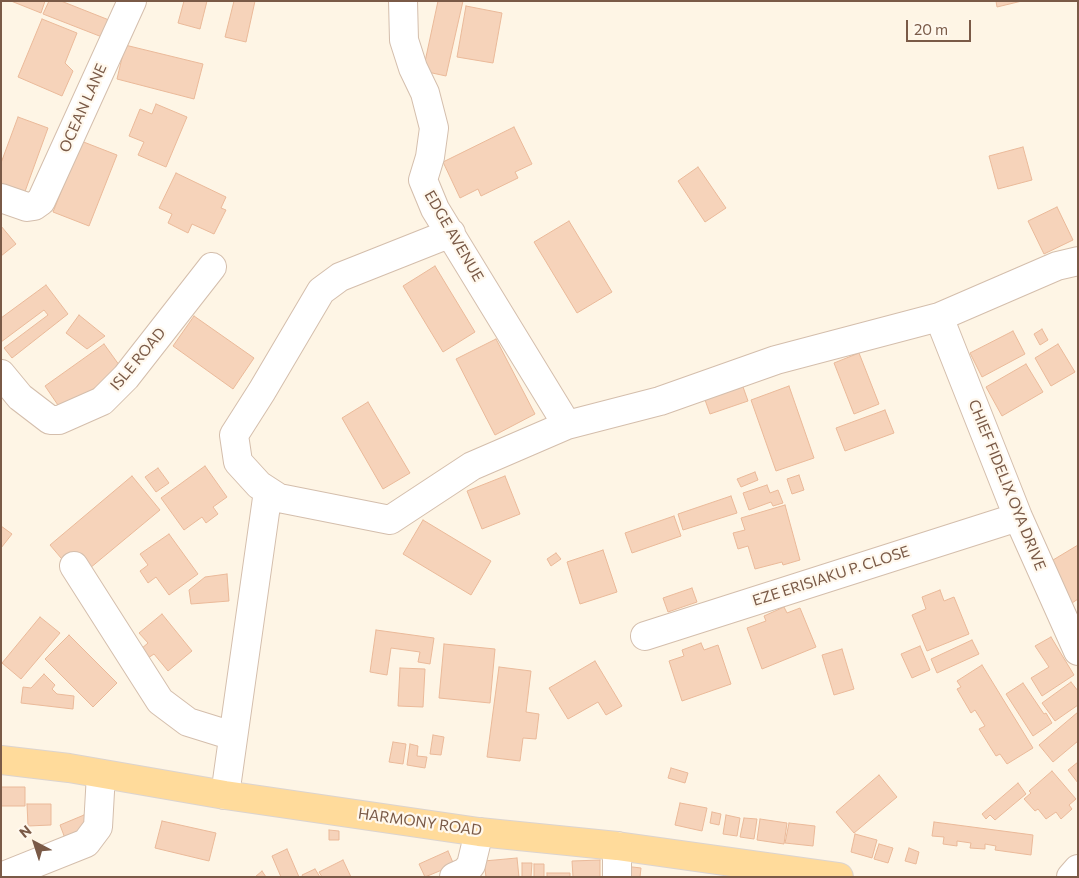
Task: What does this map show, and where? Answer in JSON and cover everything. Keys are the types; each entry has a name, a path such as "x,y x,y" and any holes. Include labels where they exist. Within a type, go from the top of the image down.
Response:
{"main road":[{"name":"HARMONY ROAD","path":"1,760 479,832 617,846 840,877"}],"street":[{"name":"OCEAN LANE","path":"1,198 27,207 34,206 41,201 132,1"},
{"name":"EDGE AVENUE","path":"404,1 404,40 413,68 425,93 434,128 430,158 423,180 435,209 567,426"},
{"path":"451,233 340,277 321,291 262,391 234,434 238,462 259,485 279,498 390,520 472,466 567,426 660,401 776,360 939,317 1058,266 1078,262"},
{"name":"ISLE ROAD","path":"1,374 20,397 50,420 59,420 102,401 126,377 212,267"},
{"name":"CHIEF FIDELIX OYA DRIVE","path":"939,317 1018,517 1078,651"},
{"path":"225,795 268,491"},
{"name":"EZE ERISIAKU P. CLOSE","path":"645,636 1018,517"},
{"path":"74,566 160,701 188,722 233,736"},
{"path":"2,877 86,843 98,828 101,774"},
{"path":"454,877 465,872 472,865 479,832"},
{"path":"617,846 617,877"},
{"path":"1071,877 1078,869"}],"building":[{"path":"11,1 45,1 41,13"},
{"path":"49,1 61,1 109,20 102,37 43,14"},
{"path":"184,1 207,1 200,29 178,23"},
{"path":"234,1 255,1 246,42 225,37"},
{"path":"438,1 463,1 446,76 423,71"},
{"path":"996,1 1022,1 997,7"},
{"path":"466,6 502,13 493,63 457,57"},
{"path":"42,19 77,33 65,63 73,71 62,96 18,77"},
{"path":"125,45 203,64 194,99 117,79"},
{"path":"156,104 187,117 166,167 138,155 144,142 129,136 140,109 152,114"},
{"path":"18,117 48,128 23,197 1,189 1,163"},
{"path":"514,127 532,164 515,172 518,178 481,196 478,189 460,198 443,162"},
{"path":"81,141 117,155 89,226 53,212"},
{"path":"1023,147 1032,180 998,189 989,156"},
{"path":"698,167 726,208 705,222 678,181"},
{"path":"176,173 226,197 221,208 226,210 214,234 192,224 188,233 168,223 172,214 159,208"},
{"path":"1057,207 1073,240 1044,254 1028,221"},
{"path":"569,221 612,292 577,313 534,242"},
{"path":"1,226 16,244 1,256"},
{"path":"435,266 475,332 443,352 403,286"},
{"path":"46,285 68,314 12,358 4,348 48,315 44,310 1,342 1,318"},
{"path":"79,315 105,336 87,349 66,333"},
{"path":"194,316 254,358 233,389 173,346"},
{"path":"1042,329 1048,340 1040,345 1034,334"},
{"path":"1013,331 1025,354 982,377 970,353"},
{"path":"496,339 535,414 495,435 456,359"},
{"path":"104,344 122,369 62,411 45,386"},
{"path":"1058,344 1075,372 1051,386 1035,358"},
{"path":"859,353 879,404 854,414 834,363"},
{"path":"1026,364 1043,392 1002,416 986,387"},
{"path":"742,384 748,401 710,414 704,397"},
{"path":"789,386 814,458 776,471 751,400"},
{"path":"368,402 410,473 383,489 342,418"},
{"path":"885,410 894,433 845,451 836,428"},
{"path":"205,466 227,497 213,507 218,514 206,523 202,517 184,530 161,498"},
{"path":"158,468 169,483 156,492 145,477"},
{"path":"755,472 758,480 741,487 737,479"},
{"path":"799,475 804,490 792,494 787,479"},
{"path":"132,476 160,510 78,578 50,545"},
{"path":"505,476 520,514 482,529 467,491"},
{"path":"767,485 770,493 778,490 783,503 773,506 771,502 749,510 743,493"},
{"path":"731,496 737,513 683,530 678,514"},
{"path":"785,505 800,560 783,565 782,562 755,569 748,546 738,549 733,533 745,530 741,518"},
{"path":"674,516 681,536 632,553 625,533"},
{"path":"423,520 491,561 471,595 403,554"},
{"path":"1,526 12,534 1,548"},
{"path":"169,534 198,574 169,595 156,577 148,583 140,571 148,565 140,554"},
{"path":"1078,545 1078,599 1072,603 1048,563"},
{"path":"603,550 617,592 580,604 567,562"},
{"path":"556,553 561,559 551,566 547,559"},
{"path":"227,574 229,601 191,604 189,590 205,577"},
{"path":"692,588 697,602 668,612 663,598"},
{"path":"940,590 944,601 954,597 969,634 927,651 912,615 926,609 922,597"},
{"path":"784,607 787,613 800,608 816,647 762,669 747,628 766,621 764,616"},
{"path":"162,614 192,651 168,671 154,654 148,658 141,649 148,643 139,633"},
{"path":"40,617 60,633 21,679 2,663"},
{"path":"376,630 434,638 430,664 418,662 420,652 391,648 387,675 370,672"},
{"path":"69,635 117,683 93,707 45,659"},
{"path":"1051,637 1074,675 1042,696 1031,678 1049,667 1035,646"},
{"path":"972,640 979,654 937,673 931,659"},
{"path":"701,643 704,650 718,645 731,684 682,701 669,661 684,656 682,650"},
{"path":"444,644 495,649 490,703 439,698"},
{"path":"920,646 930,670 912,678 901,654"},
{"path":"842,649 854,689 834,695 822,655"},
{"path":"595,661 622,706 606,715 598,702 568,719 549,688"},
{"path":"982,665 1033,748 1007,764 1000,754 996,756 979,729 985,726 975,710 971,713 957,689 961,687 957,681"},
{"path":"499,667 531,671 526,712 539,714 536,739 523,738 520,761 487,757"},
{"path":"400,668 425,669 423,707 398,706"},
{"path":"44,674 55,685 52,689 57,694 74,696 73,709 21,703 23,687 31,688"},
{"path":"1071,682 1078,691 1078,705 1055,721 1042,703"},
{"path":"1023,683 1052,723 1033,736 1006,694"},
{"path":"1078,712 1078,741 1053,762 1039,745"},
{"path":"433,735 444,737 441,755 430,754"},
{"path":"393,742 406,744 403,764 389,762"},
{"path":"410,744 418,746 417,756 427,757 425,768 407,765"},
{"path":"1078,762 1078,783 1068,770"},
{"path":"671,768 688,773 685,783 668,778"},
{"path":"1052,771 1076,799 1069,805 1072,809 1061,819 1056,812 1046,819 1038,809 1035,811 1024,799 1031,793 1029,791"},
{"path":"879,775 897,797 854,833 836,812"},
{"path":"1018,783 1026,794 995,820 990,815 986,819 982,814"},
{"path":"1,787 25,787 25,806 1,806"},
{"path":"680,803 707,808 702,831 675,825"},
{"path":"27,804 51,804 51,825 28,826"},
{"path":"712,812 721,814 719,825 710,823"},
{"path":"84,815 91,830 66,841 60,825"},
{"path":"726,815 740,818 737,836 723,834"},
{"path":"744,818 757,819 754,839 740,837"},
{"path":"760,819 787,823 784,844 757,840"},
{"path":"162,821 216,833 209,861 155,848"},
{"path":"934,822 1033,835 1031,855 995,850 996,846 985,844 985,849 970,848 971,843 957,841 957,846 943,844 944,837 932,836"},
{"path":"789,823 815,826 813,846 785,843"},
{"path":"329,830 339,831 339,840 329,840"},
{"path":"855,834 877,840 872,858 851,852"},
{"path":"879,844 893,848 888,863 874,859"},
{"path":"909,848 919,852 916,864 905,861"},
{"path":"287,849 299,877 281,877 272,856"},
{"path":"448,851 454,865 425,877 419,864"},
{"path":"517,858 519,877 486,877 484,861"},
{"path":"343,860 351,877 322,877 319,872"},
{"path":"600,860 600,877 573,877 572,861"},
{"path":"522,863 532,863 531,877 522,877"},
{"path":"534,864 544,864 544,877 534,877"},
{"path":"624,866 641,868 640,877 623,877"},
{"path":"315,869 320,877 303,877 302,875"},
{"path":"262,871 266,877 255,877"},
{"path":"547,873 570,873 570,877 547,877"}]}
